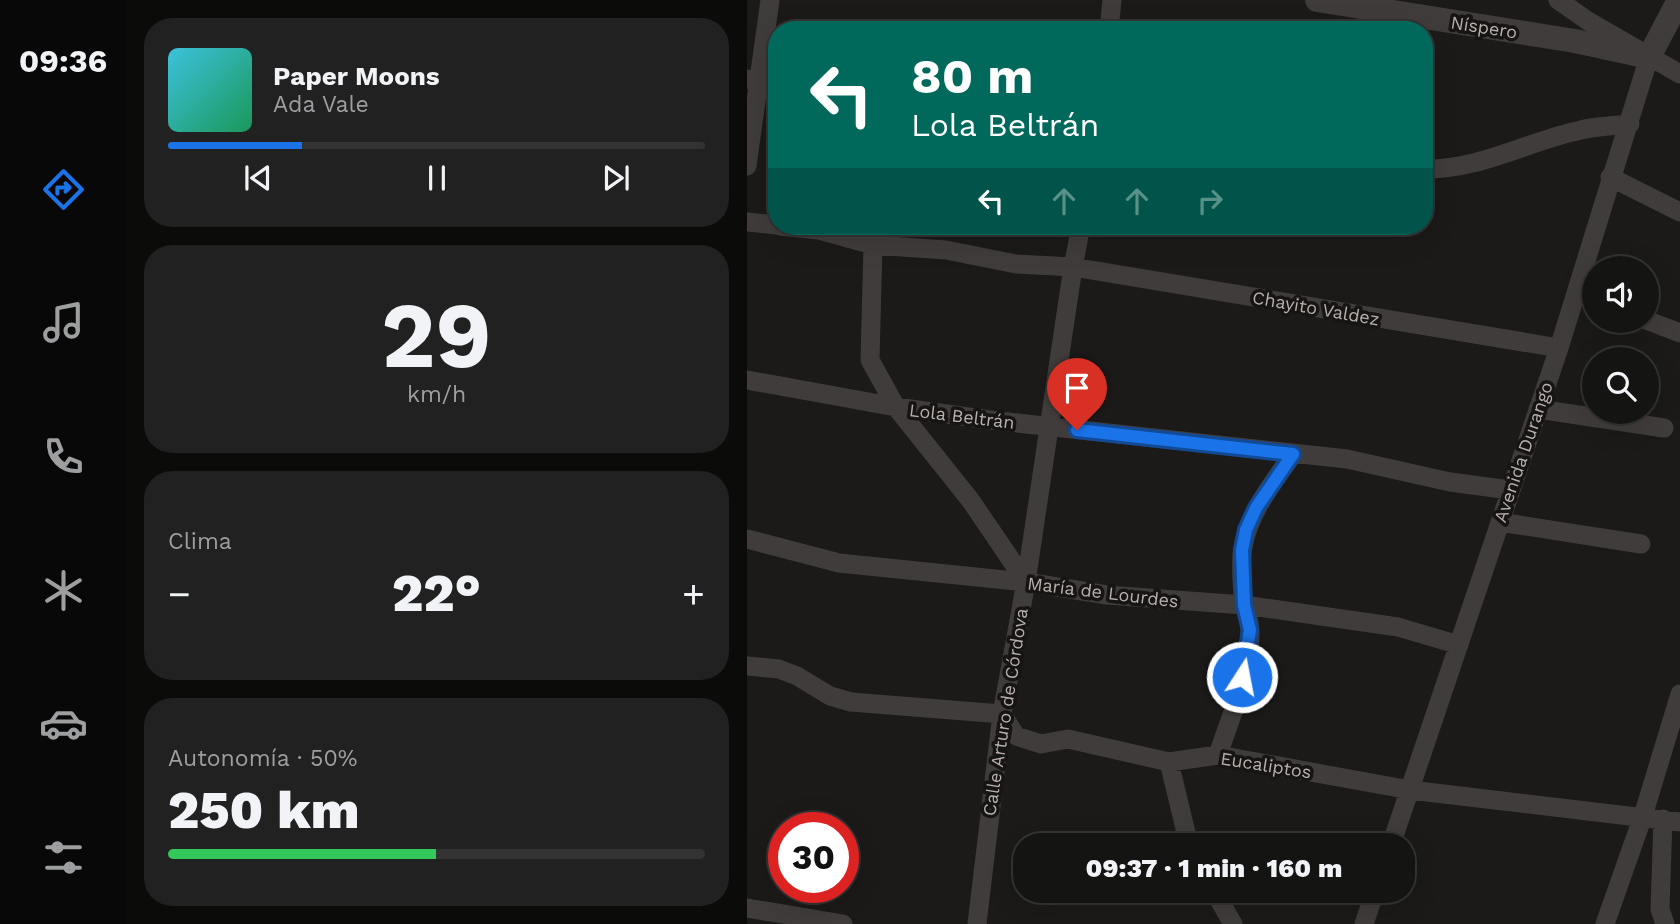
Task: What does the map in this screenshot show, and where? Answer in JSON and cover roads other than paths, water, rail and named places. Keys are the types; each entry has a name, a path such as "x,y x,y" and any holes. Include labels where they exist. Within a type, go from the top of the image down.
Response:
{"street":[{"path":"747,166 770,0"},
{"path":"1110,21 1112,0"},
{"name":"Níspero","path":"1317,0 1575,41 1649,57"},
{"path":"1558,0 1680,74"},
{"path":"1649,57 1679,0"},
{"name":"Avenida Durango","path":"1594,256 1610,177 1630,124 1649,57"},
{"path":"1433,169 1476,163 1582,130 1630,124"},
{"path":"1610,177 1680,212"},
{"name":"Chayito Valdez","path":"747,222 768,225"},
{"name":"Chayito Valdez","path":"837,235 873,245 946,250 1016,264 1073,267 1559,348"},
{"name":"Calle Arturo de Córdova","path":"977,924 1002,714 1026,583 1079,235"},
{"path":"873,245 870,360 896,407 971,501 1026,583"},
{"name":"Avenida Durango","path":"1395,833 1559,348 1582,303"},
{"path":"1659,325 1680,333"},
{"name":"Lola Beltrán","path":"747,380 896,407 1050,427 1347,459 1450,482 1510,489"},
{"path":"1538,409 1664,428"},
{"path":"1218,755 1237,698 1247,656 1250,630 1244,605 1242,550 1246,530 1256,508 1293,454"},
{"path":"1500,522 1641,544"},
{"name":"María de Lourdes","path":"747,539 839,563 1026,583 1107,595 1244,605 1398,628 1459,645"},
{"path":"747,666 779,669 797,676 830,696 851,702 1002,714"},
{"path":"1605,924 1643,816 1680,694"},
{"name":"Eucaliptos","path":"1002,714 1016,736 1041,744 1068,739 1169,762 1218,755 1410,790 1671,821"},
{"path":"1169,762 1186,833"},
{"path":"1665,924 1660,909 1671,821"},
{"path":"1221,903 1233,924"},
{"path":"1364,924 1371,903"},
{"path":"747,908 797,920 843,924"}]}
